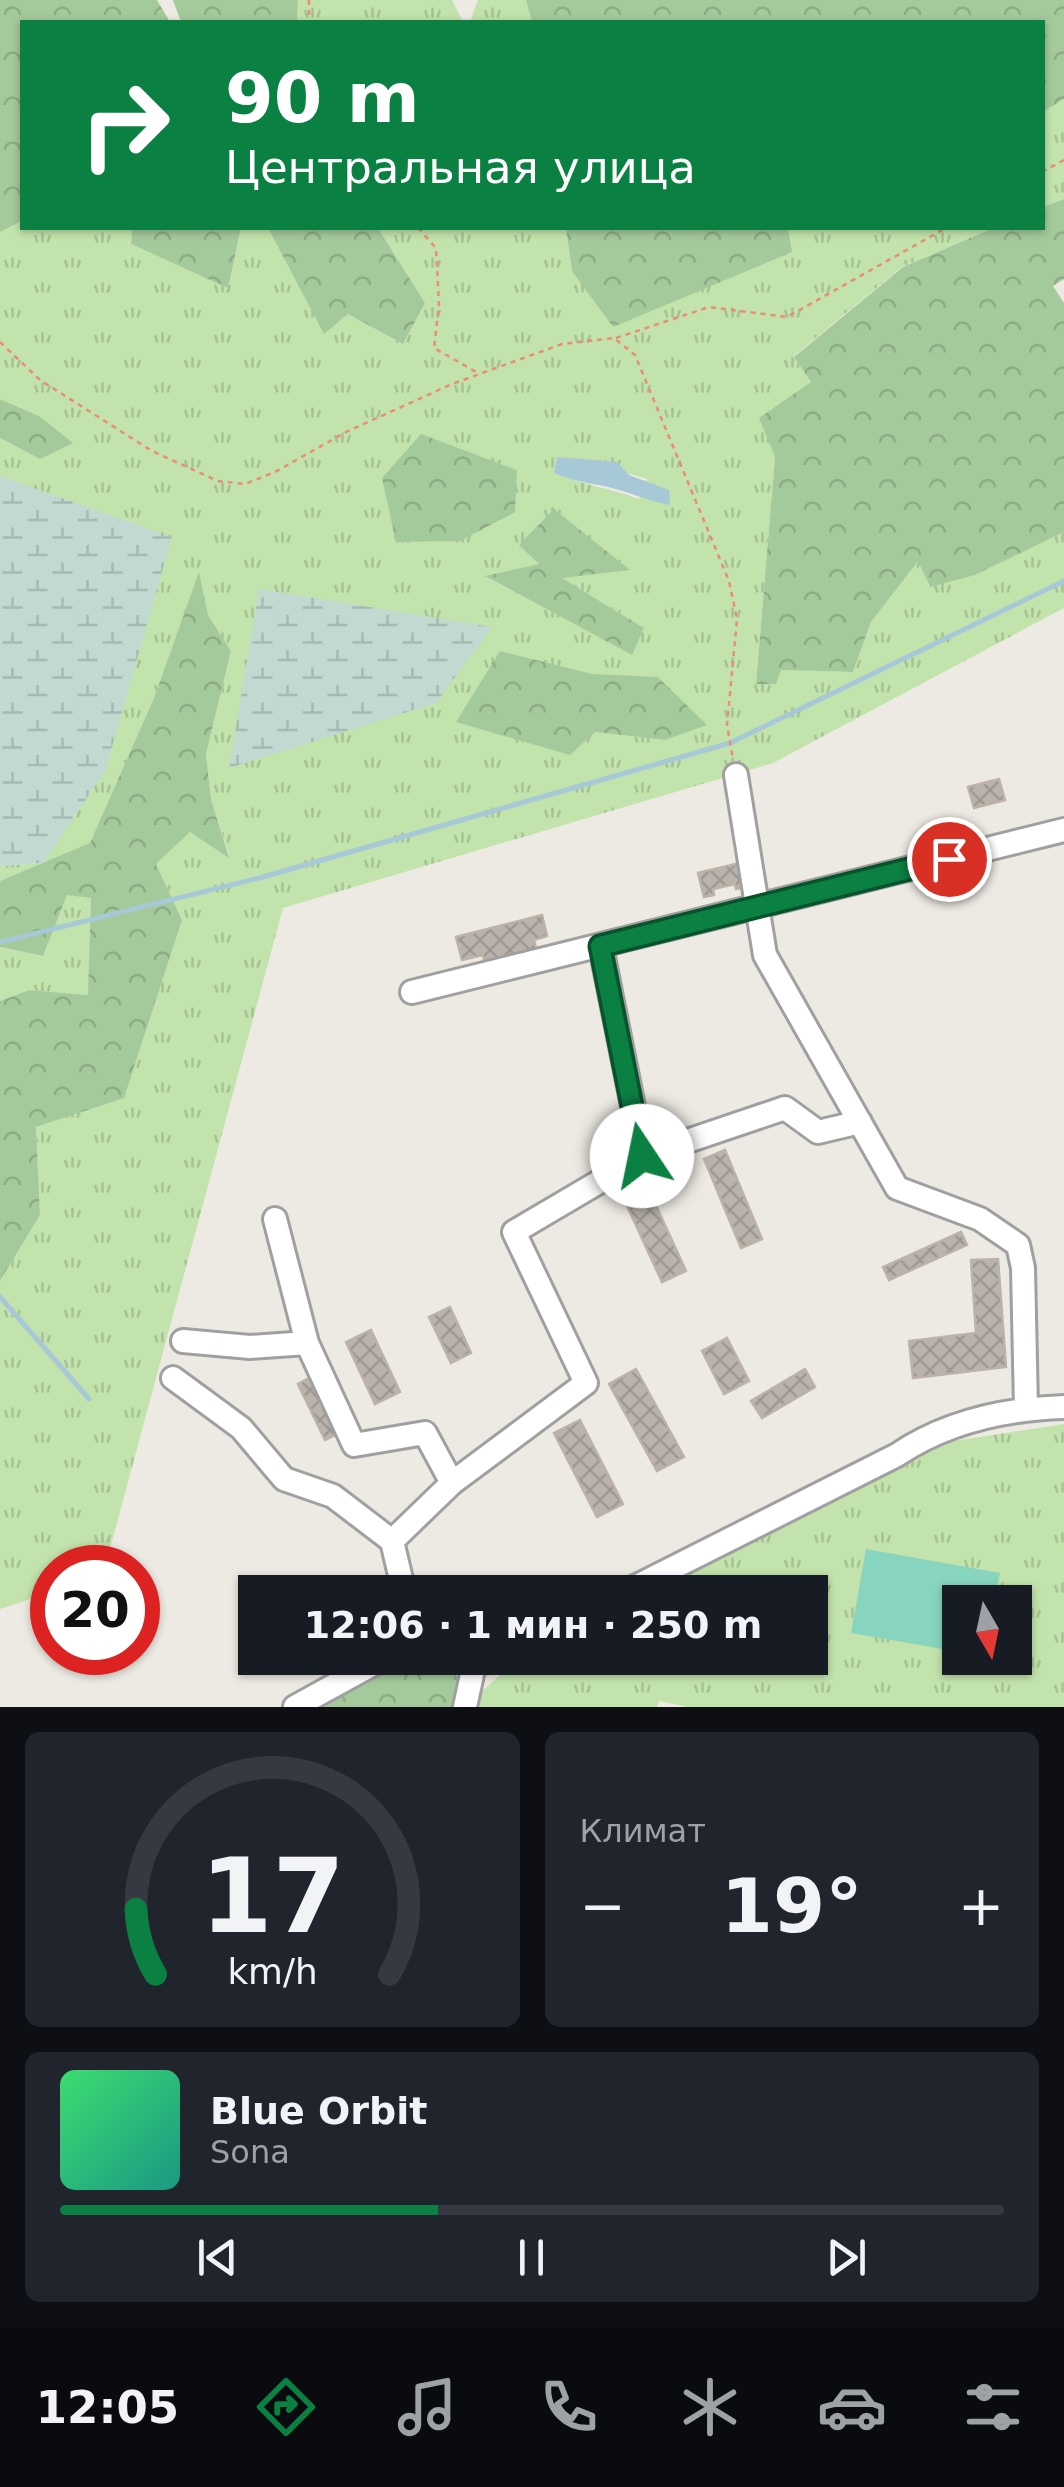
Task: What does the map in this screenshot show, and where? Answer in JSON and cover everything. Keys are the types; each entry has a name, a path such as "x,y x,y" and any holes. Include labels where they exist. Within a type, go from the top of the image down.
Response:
{"street":[{"path":"736,775 764,955 898,1188 980,1219 1018,1245 1023,1268 1026,1408"},
{"path":"412,992 1064,830"},
{"path":"600,946 642,1156"},
{"path":"392,1541 452,1483 586,1383 514,1232 642,1156 785,1108 818,1132 860,1122"},
{"path":"275,1219 307,1343 354,1445 425,1434 452,1483"},
{"path":"183,1341 250,1347 307,1343"},
{"path":"174,1378 241,1428 284,1479 333,1496 392,1541 400,1575"},
{"path":"659,1575 898,1456 926,1436 1026,1408 1064,1407"},
{"path":"294,1707 353,1675"},
{"path":"465,1707 472,1675"}],"path":[{"path":"420,230 436,248 439,304 434,348 480,374"},
{"path":"0,342 40,380 152,450 218,480 245,484 276,472 346,432 480,374 562,344 614,338 708,307 787,318 942,230"},
{"path":"614,338 635,354 730,581 737,619 727,725 736,775"}],"green space":[{"path":"0,0 157,0 169,20 20,20 20,222 0,232"},
{"path":"173,0 298,0 297,20 180,20"},
{"path":"298,0 452,0 462,20 297,20"},
{"path":"478,0 526,0 531,20 471,20"},
{"path":"526,0 1064,0 1064,99 1045,111 1045,20 531,20"},
{"path":"1064,99 1064,199 1045,206 1045,111"},
{"path":"1064,199 1064,279 1053,286 1064,303 1064,532 975,575 930,587 918,561 871,622 853,672 781,670 776,684 756,684 775,457 759,418 811,382 794,357 903,267 988,230 1045,230 1045,206"},
{"path":"20,222 20,230 132,230 131,244 228,287 241,230 269,230 324,333 348,314 403,344 425,303 379,230 566,230 572,271 791,253 788,230 988,230 902,267 794,356 811,382 775,457 756,683 781,670 853,672 871,622 918,560 929,586 975,575 1064,532 1064,608 773,763 283,908 111,1545 30,1545 30,1599 0,1609 0,1281 40,1215 36,1127 124,1097 182,920 156,864 190,832 229,856 211,799 206,754 231,651 208,615 199,574 154,698 90,844 0,881 0,866 43,863 172,538 0,476 0,438 40,459 39,416 0,399 0,232","holes":["557,457 583,460 647,479 639,499 555,473","540,564 629,569 560,577 644,628 632,654 486,577","500,651 593,674 665,740 595,732"]},
{"path":"132,230 241,230 228,288 131,244"},
{"path":"269,230 379,230 425,303 403,344 348,314 324,334"},
{"path":"566,230 788,230 792,252 613,327 572,271"},
{"path":"0,399 39,416 73,443 40,459 0,438"},
{"path":"421,434 517,470 515,512 460,541 396,542 382,478"},
{"path":"0,476 172,537 105,771 43,863 0,866"},
{"path":"554,509 630,570 562,578 644,628 632,655 485,576 539,564 519,545"},
{"path":"199,572 208,615 231,651 206,754 211,799 229,858 190,832 156,864 182,920 124,1098 36,1127 40,1215 0,1281 0,1001 29,990 88,995 91,898 67,895 43,956 0,947 0,881 90,843 154,698"},
{"path":"259,589 492,627 436,703 229,768"},
{"path":"500,651 593,674 658,677 707,725 665,740 595,732 570,755 456,722"},
{"path":"67,894 91,897 89,995 29,990 0,1001 0,947 43,956"},
{"path":"1064,1424 1064,1707 688,1707 659,1701 657,1707 480,1707 480,1693 500,1675 828,1675 828,1575 689,1575 941,1443"},
{"path":"866,1549 1000,1573 998,1585 942,1585 942,1649 851,1633"},
{"path":"379,1675 457,1677 457,1707 310,1707"}],"water":[{"path":"557,457 617,462 629,475 669,490 670,505 554,473"}],"building":[{"path":"999,779 1005,800 974,808 968,787"},
{"path":"744,862 749,886 736,889 735,884 713,889 714,895 704,897 698,873"},
{"path":"542,915 547,936 534,940 537,952 485,965 483,955 462,960 456,937"},
{"path":"725,1150 762,1239 741,1248 704,1159"},
{"path":"642,1175 686,1271 662,1282 618,1186"},
{"path":"961,1232 967,1245 889,1280 883,1267"},
{"path":"998,1259 1006,1367 913,1378 909,1341 976,1333 971,1260"},
{"path":"450,1307 471,1353 451,1363 429,1317"},
{"path":"371,1330 400,1392 375,1404 346,1342"},
{"path":"727,1338 749,1381 724,1394 702,1351"},
{"path":"636,1369 684,1457 657,1471 609,1384"},
{"path":"805,1369 815,1387 762,1418 751,1401"},
{"path":"311,1377 339,1433 325,1440 298,1384"},
{"path":"580,1420 623,1504 597,1517 554,1433"}],"waterway":[{"path":"0,942 263,877 730,743 1064,581"},
{"path":"0,1297 89,1399"}],"route":[{"path":"642,1156 600,946 949,859"}]}
